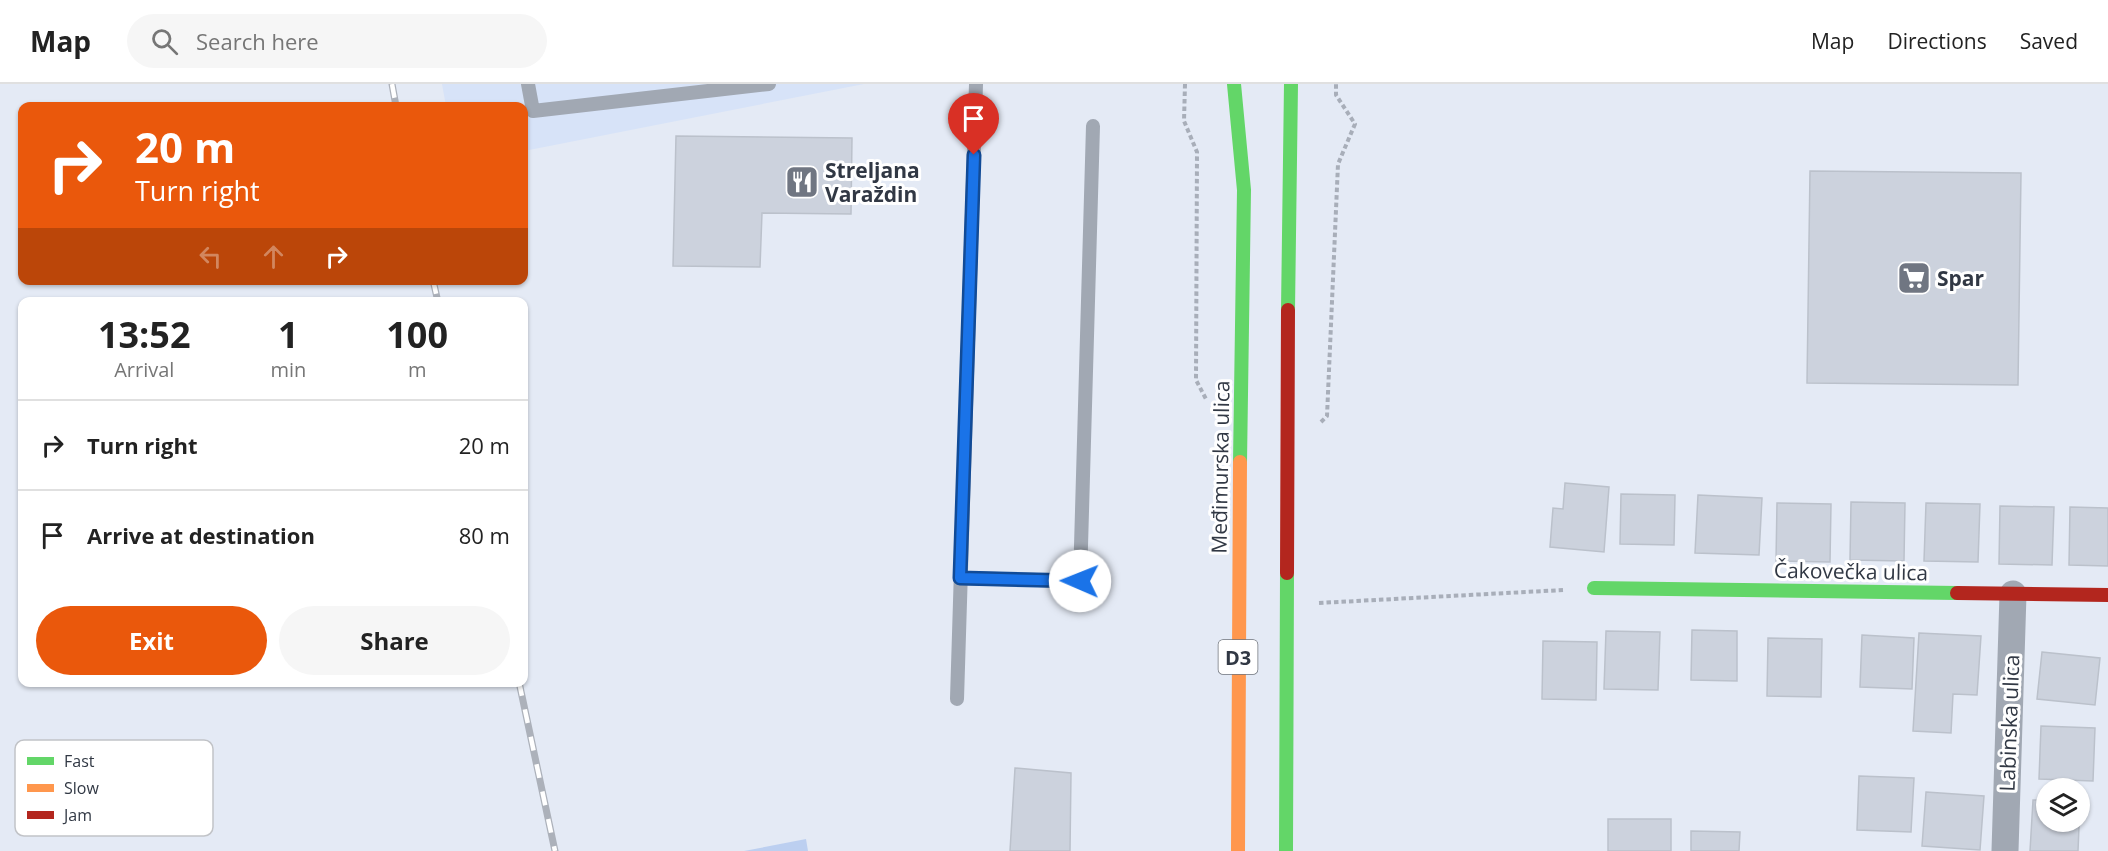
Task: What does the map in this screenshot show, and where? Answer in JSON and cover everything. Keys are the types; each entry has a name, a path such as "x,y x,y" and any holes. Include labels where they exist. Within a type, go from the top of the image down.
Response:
{"main road":[{"name":"Međimurska ulica","path":"1234,84 1244,190 1238,580 1238,851"},
{"name":"D3","path":"1286,851 1287,378 1291,84"},
{"name":"Čakovečka ulica","path":"1594,588 2108,595"}],"street":[{"name":"Labinska ulica","path":"2005,851 2013,594"}],"lane":[{"path":"528,84 533,111 769,84"},
{"path":"957,699 976,84"},
{"path":"960,578 1080,581 1093,126"}],"path":[{"path":"1185,84 1184,121 1197,152 1196,380"},
{"path":"1327,416 1338,164 1355,124 1336,96 1336,84"},
{"path":"1287,604 1594,588"}],"shaded area":[{"path":"442,84 864,84 528,150 528,102 445,102"},
{"path":"806,839 808,851 744,851"}],"building":[{"path":"676,136 852,138 851,214 762,213 760,267 673,266"},
{"name":"Spar","path":"1810,171 2021,173 2018,385 1807,383"},
{"path":"1565,483 1609,487 1604,552 1550,547 1553,508 1563,509"},
{"path":"1621,494 1675,495 1674,545 1620,544"},
{"path":"1698,495 1762,498 1759,555 1695,553"},
{"path":"1851,502 1905,503 1904,561 1850,560"},
{"path":"1777,503 1831,504 1830,562 1776,561"},
{"path":"1926,503 1980,504 1978,562 1924,561"},
{"path":"2000,506 2054,507 2052,565 1999,564"},
{"path":"2070,507 2108,508 2108,566 2069,565"},
{"path":"1692,630 1737,631 1737,681 1691,680"},
{"path":"1606,631 1660,632 1658,690 1604,689"},
{"path":"1919,633 1981,636 1977,695 1953,694 1951,733 1913,731"},
{"path":"1862,635 1914,638 1912,689 1860,687"},
{"path":"1768,638 1822,639 1821,697 1767,696"},
{"path":"1543,641 1597,642 1596,700 1542,699"},
{"path":"2042,652 2100,658 2095,705 2037,699"},
{"path":"2041,726 2095,728 2093,781 2090,781 2090,778 2039,778"},
{"path":"1015,768 1071,773 1070,851 1010,851"},
{"path":"1859,776 1914,778 1911,832 1857,830"},
{"path":"1926,792 1984,796 1980,850 1922,846"},
{"path":"2033,800 2036,800 2036,832 2079,832 2078,851 2030,851"},
{"path":"1608,819 1671,819 1671,851 1608,851"},
{"path":"1691,831 1740,832 1739,851 1691,851"}],"railway":[{"path":"392,84 395,102"},
{"path":"434,285 437,297"},
{"path":"520,687 555,851"}],"traffic: fast":[{"path":"1234,84 1244,190 1240,462"},
{"path":"1288,310 1291,84"},
{"path":"1286,851 1287,573"},
{"path":"1594,588 1957,593"}],"traffic: slow":[{"path":"1238,851 1240,462"}],"traffic: jam":[{"path":"1287,573 1288,310"},
{"path":"1957,593 2108,595"}],"place":[{"name":"Streljana Varaždin","path":"802,182"},
{"name":"Spar","path":"1914,278"}],"route":[{"path":"974,155 960,578 1080,581"}]}
